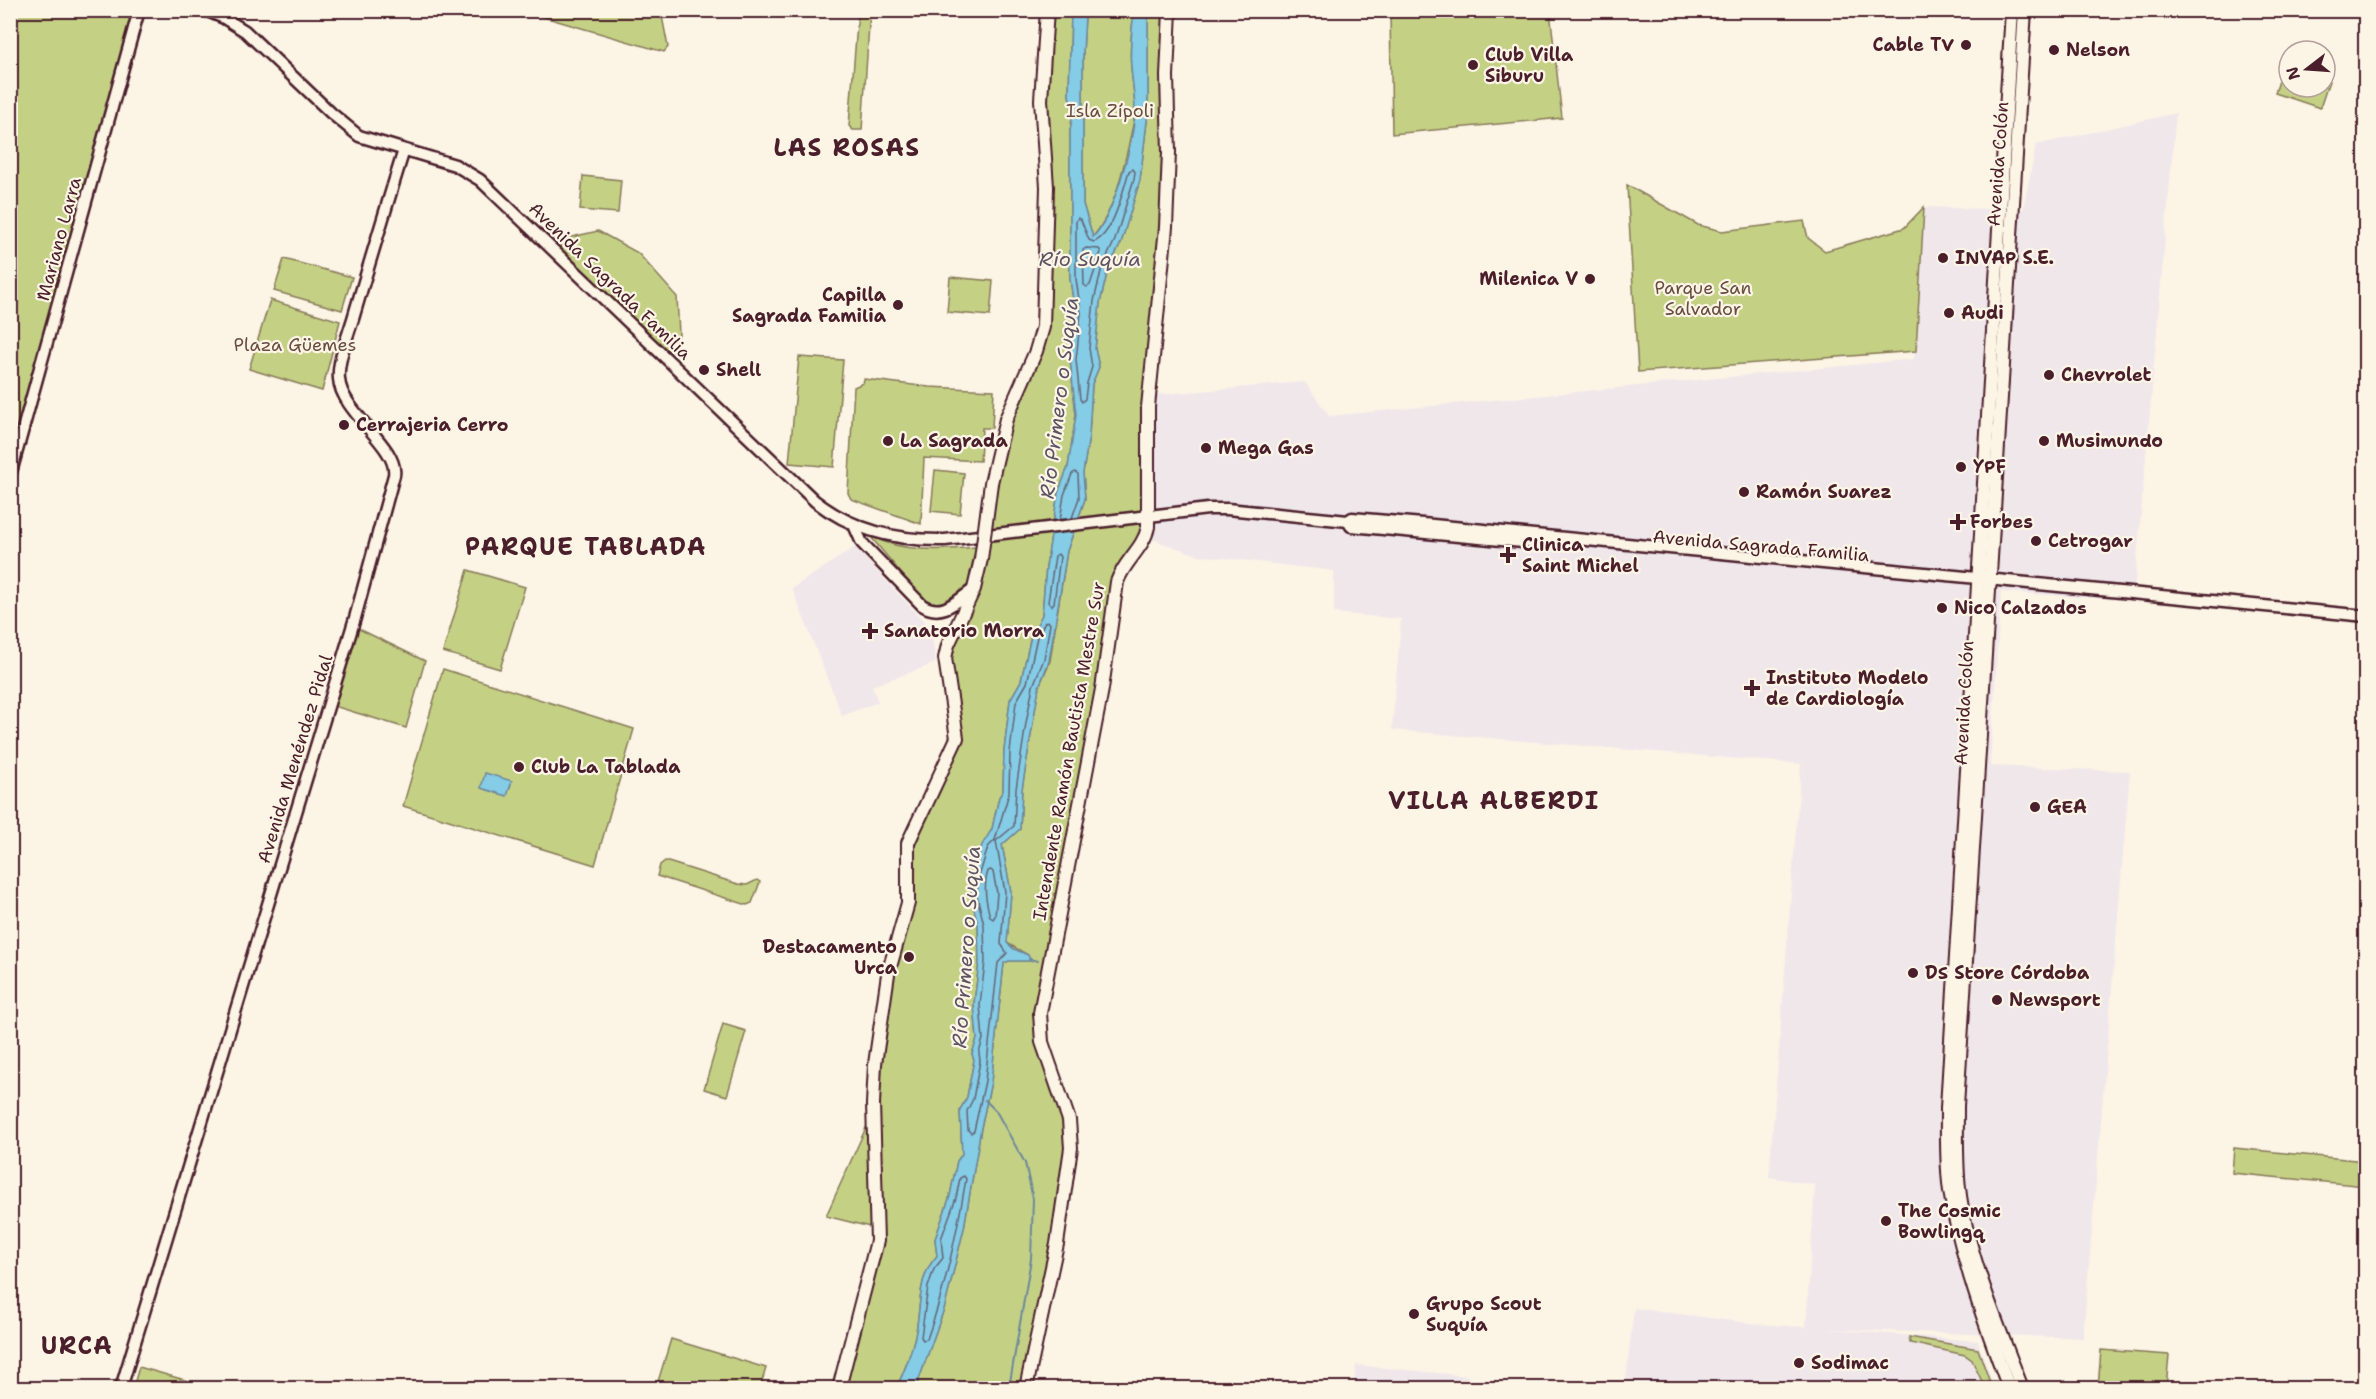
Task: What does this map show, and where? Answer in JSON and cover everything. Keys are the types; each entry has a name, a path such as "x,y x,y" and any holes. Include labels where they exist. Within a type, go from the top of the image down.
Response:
{"main road":[{"name":"Mariano Larra","path":"10,476 139,10"},
{"name":"Avenida Sagrada Familia","path":"205,10 233,22 245,31 331,113 359,136 455,165 480,180 804,492 825,510 854,525 883,534 917,540 945,540 1216,509 1348,521 1352,518 1423,524 2366,616"},
{"path":"839,1389 877,1241 873,1104 875,1064 888,974 908,903 908,843 957,738 945,658 948,645 974,589 981,559 991,483 1006,419 1036,351 1043,327 1047,187 1041,93 1047,10"},
{"name":"Intendente Ramón Bautista Mestre Sur","path":"1026,1389 1057,1244 1071,1148 1069,1120 1042,1042 1040,1013 1102,689 1117,582 1120,573 1144,540 1148,527 1148,407 1166,227 1170,10"},
{"name":"Avenida Colón","path":"2012,10 1960,1052 1957,1162 1959,1190 1972,1248 2022,1389"},
{"name":"Avenida Colón","path":"2009,1389 1962,1252 1947,1161 1949,1048 2025,10"},
{"name":"Avenida Menéndez Pidal","path":"121,1389 355,618 394,475 392,460 348,402 341,389 338,376 404,150"},
{"path":"854,525 862,543 929,609 941,610 974,589"}],"shaded area":[{"path":"2176,113 2134,594 2126,600 2001,592 1990,766 2130,771 2083,1338 1828,1329 1978,1341 1994,1388 1625,1388 1634,1308 1756,1324 1806,1327 1815,1185 1769,1177 1801,764 1392,730 1401,619 1334,613 1334,571 1198,555 1151,539 1154,395 1305,382 1329,416 1914,359 1924,207 2023,210 2036,145"},
{"name":"Sanatorio Morra","path":"855,547 931,629 936,663 872,686 878,702 842,716 792,588"},
{"path":"1356,1365 1468,1376 1467,1388 1354,1388"}],"green space":[{"name":"Club Villa Siburu","path":"1408,10 1550,11 1562,118 1392,134 1390,12"},
{"path":"11,11 139,11 11,476"},
{"path":"523,11 661,11 668,47 664,52"},
{"path":"858,11 870,11 862,130 853,130 849,126"},
{"path":"1047,11 1071,11 1069,95 1073,113 1070,131 1070,279 1075,313 1070,359 1076,415 1068,467 1058,494 1046,567 1042,615 1031,636 1021,681 1010,700 1004,751 1003,791 999,797 992,829 978,858 971,896 978,925 979,962 974,1004 977,1039 972,1054 974,1060 967,1097 960,1110 962,1154 957,1161 950,1196 935,1239 937,1256 930,1265 923,1284 913,1342 896,1388 839,1388 875,1252 875,1064 907,909 907,848 955,742 945,665 981,559 989,548 1002,432 1036,351 1047,175"},
{"name":"Isla Zípoli","path":"1088,11 1134,11 1130,52 1135,106 1134,121 1115,195 1106,217 1093,237 1083,204 1083,53 1085,16"},
{"path":"1148,11 1170,11 1168,116 1148,407 1148,527 1124,567 1040,1013 1071,1135 1026,1388 910,1388 917,1385 945,1306 964,1228 991,1082 1004,963 1030,961 1028,955 1007,943 1011,892 1002,845 1020,829 1022,789 1039,687 1050,661 1067,551 1085,499 1083,473 1089,436 1092,384 1099,367 1095,349 1100,303 1108,269 1121,243 1140,180 1148,113"},
{"path":"2293,99 2323,99 2320,108"},
{"path":"583,176 621,180 618,213 580,210"},
{"name":"Parque San Salvador","path":"1627,185 1698,225 1722,231 1804,221 1808,238 1825,251 1904,228 1924,207 1916,351 1638,372"},
{"path":"598,231 638,253 677,297 679,334 668,355 559,248 563,239"},
{"path":"284,259 352,277 342,310 274,291"},
{"path":"950,277 993,281 990,316 947,312"},
{"name":"Plaza Güemes","path":"270,300 340,321 322,391 249,369"},
{"path":"799,357 843,360 834,467 789,463"},
{"name":"La Sagrada","path":"864,379 929,387 994,390 992,428 982,428 980,461 924,458 921,524 851,499 848,493 854,387 863,383"},
{"path":"935,470 964,473 960,514 931,511"},
{"path":"870,536 909,548 976,547 967,587 955,598 942,605 930,605"},
{"path":"468,570 525,587 500,669 443,652"},
{"path":"357,628 425,661 406,728 334,706"},
{"name":"Club La Tablada","path":"443,669 634,729 595,865 403,806"},
{"path":"665,861 738,884 747,885 757,880 760,882 752,903 747,905 657,876 660,865"},
{"path":"723,1024 746,1031 727,1096 704,1089"},
{"path":"869,1121 874,1228 826,1216"},
{"path":"2234,1148 2365,1161 2365,1186 2232,1173"},
{"path":"1909,1337 1978,1349 1992,1388 1985,1388 1972,1360 1965,1355 1910,1343"},
{"path":"671,1339 766,1368 760,1388 656,1388"},
{"path":"2101,1350 2169,1355 2166,1388 2098,1388"},
{"path":"139,1367 213,1388 133,1388"}],"water":[{"name":"Río Suquía","path":"1071,11 1088,11 1085,16 1083,53 1083,204 1093,237 1101,227 1115,196 1131,142 1135,112 1130,53 1134,11 1148,11 1148,113 1140,180 1121,243 1108,269 1100,303 1095,349 1099,367 1092,384 1089,436 1083,473 1085,499 1067,551 1049,661 1039,687 1022,789 1020,829 1002,845 1011,892 1007,943 1028,955 1031,961 1004,963 991,1082 964,1228 945,1306 917,1385 910,1388 896,1388 913,1342 923,1284 930,1265 937,1256 935,1239 950,1196 957,1161 962,1154 960,1110 967,1097 974,1060 972,1054 977,1039 974,1004 979,962 978,925 971,896 972,879 982,845 992,829 999,797 1003,791 1004,751 1010,700 1021,681 1031,636 1042,615 1046,567 1058,493 1068,467 1076,415 1070,359 1075,313 1070,279 1070,131 1073,113 1069,95"},
{"path":"485,773 512,781 507,796 481,788"}],"waterway":[{"path":"1029,959 1038,961"},
{"path":"985,1100 996,1111 1025,1163 1033,1199 1031,1259 1009,1388"}],"place":[{"name":"Cable TV","path":"1966,45"},
{"name":"Nelson","path":"2054,50"},
{"name":"Club Villa Siburu","path":"1473,65"},
{"name":"INVAP S.E.","path":"1943,258"},
{"name":"Milenica V","path":"1590,279"},
{"name":"Capilla Sagrada Familia","path":"898,305"},
{"name":"Audi","path":"1949,313"},
{"name":"Shell","path":"704,370"},
{"name":"Chevrolet","path":"2049,375"},
{"name":"Cerrajeria Cerro","path":"344,425"},
{"name":"La Sagrada","path":"888,441"},
{"name":"Musimundo","path":"2044,441"},
{"name":"Mega Gas","path":"1206,448"},
{"name":"YPF","path":"1961,467"},
{"name":"Ramón Suarez","path":"1744,492"},
{"name":"Forbes","path":"1958,522"},
{"name":"Cetrogar","path":"2036,541"},
{"name":"Clinica Saint Michel","path":"1508,555"},
{"name":"Nico Calzados","path":"1942,608"},
{"name":"Sanatorio Morra","path":"870,631"},
{"name":"Instituto Modelo de Cardiología","path":"1752,688"},
{"name":"Club La Tablada","path":"519,767"},
{"name":"GEA","path":"2035,807"},
{"name":"Destacamento Urca","path":"909,957"},
{"name":"DS Store Córdoba","path":"1913,973"},
{"name":"Newsport","path":"1997,1000"},
{"name":"The Cosmic Bowlingq","path":"1886,1221"},
{"name":"Grupo Scout Suquía","path":"1414,1314"},
{"name":"Sodimac","path":"1799,1363"}],"district":[{"name":"LAS ROSAS","path":"847,148"},
{"name":"PARQUE TABLADA","path":"586,547"},
{"name":"VILLA ALBERDI","path":"1494,801"},
{"name":"URCA","path":"77,1346"}],"water label":[{"name":"Río Primero o Suquía","path":"1059,398"},
{"name":"Río Primero o Suquía","path":"966,947"}]}
